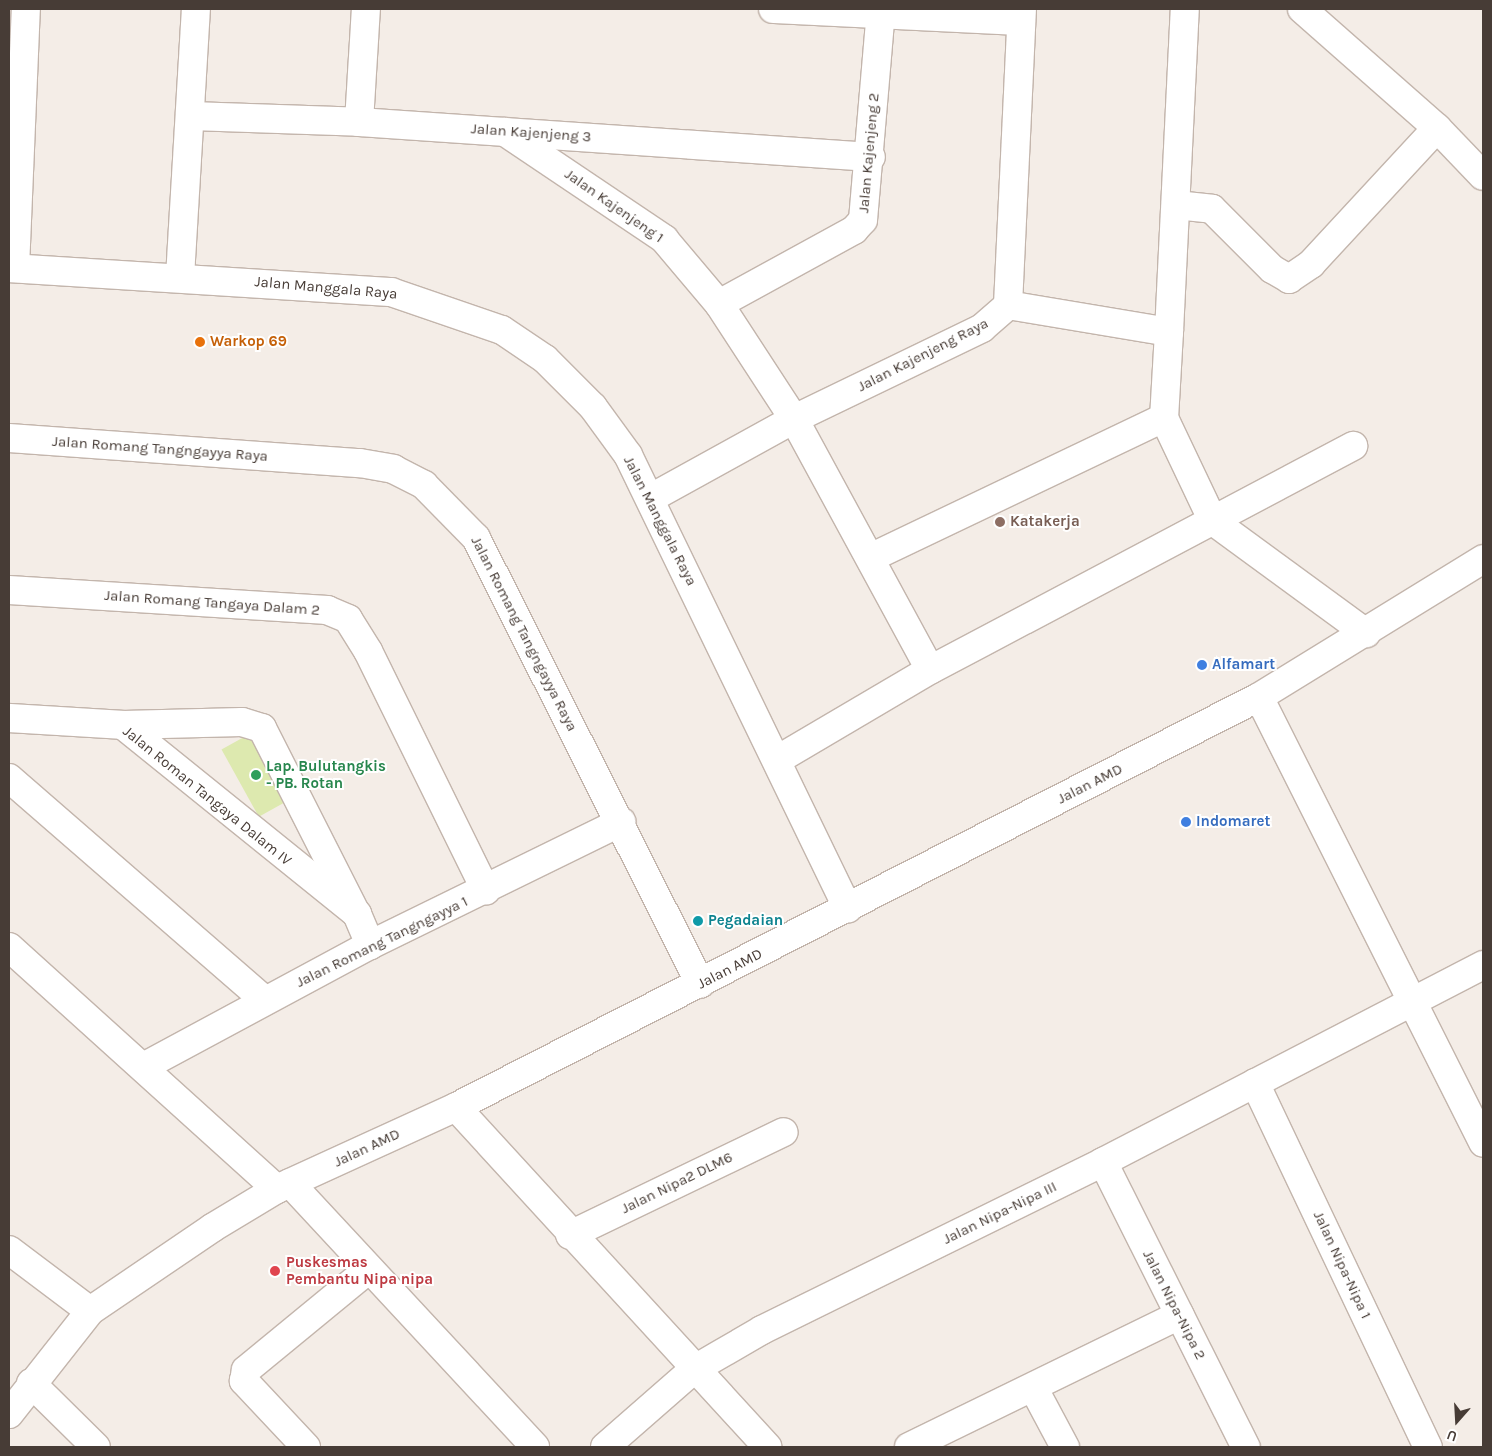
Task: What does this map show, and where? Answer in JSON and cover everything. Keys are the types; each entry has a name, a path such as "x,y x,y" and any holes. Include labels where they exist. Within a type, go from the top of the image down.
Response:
{"street":[{"path":"12,268 17,99 26,9"},
{"path":"180,277 196,9"},
{"path":"359,122 366,9"},
{"path":"773,9 1022,15 1008,305 1169,332"},
{"path":"1185,9 1164,418 1213,521 1366,633"},
{"path":"1302,9 1437,128 1483,176"},
{"name":"Jalan Kajenjeng 2","path":"719,304 859,226 866,210 881,12"},
{"name":"Jalan Kajenjeng 3","path":"191,116 359,122 870,157"},
{"path":"1176,205 1212,209 1272,269 1290,279 1311,264 1437,128"},
{"name":"Jalan Kajenjeng 1","path":"505,132 664,239 719,304 794,419 872,557 930,670"},
{"name":"Jalan Manggala Raya","path":"12,268 180,277 391,292 502,330 545,359 592,408 628,455 651,498 848,909"},
{"name":"Jalan Kajenjeng Raya","path":"651,498 794,419 982,328 1008,305"},
{"path":"872,557 1164,418"},
{"name":"Jalan Romang Tangngayya Raya","path":"9,438 360,463 393,469 424,485 476,538 621,822 700,984"},
{"path":"777,760 930,670 1353,446"},
{"name":"Jalan AMD","path":"9,1414 31,1383 90,1311 212,1228 284,1186 456,1108 1259,697 1366,633 1483,559"},
{"name":"Jalan Romang Tangaya Dalam 2","path":"9,590 327,610 348,619 368,651 486,891"},
{"path":"1259,697 1483,1143"},
{"name":"Jalan Roman Tangaya Dalam IV","path":"9,718 123,725 357,914 370,945"},
{"path":"123,725 242,722 262,728 357,914"},
{"path":"9,778 264,1000"},
{"name":"Jalan Romang Tangngayya 1","path":"144,1066 264,1000 370,945 486,891 621,822"},
{"path":"9,947 284,1186 369,1269 535,1447"},
{"name":"Jalan Nipa-Nipa III","path":"605,1447 693,1370 762,1330 1103,1162 1411,1000 1483,965"},
{"name":"Jalan Nipa-Nipa 1","path":"1255,1083 1428,1447"},
{"path":"456,1108 693,1370 768,1447"},
{"name":"Jalan Nipa2 DLM6","path":"570,1235 784,1132"},
{"name":"Jalan Nipa-Nipa 2","path":"1103,1162 1246,1447"},
{"path":"9,1250 90,1311"},
{"path":"306,1447 244,1381 246,1370 369,1269"},
{"path":"909,1447 1034,1389 1180,1314"},
{"path":"31,1383 96,1447"},
{"path":"1034,1389 1065,1447"}],"green space":[{"name":"Lap. Bulutangkis - PB. Rotan","path":"253,732 290,799 259,817 222,749"}],"place":[{"name":"Warkop 69","path":"200,342"},
{"name":"Katakerja","path":"1000,522"},
{"name":"Alfamart","path":"1202,665"},
{"name":"Lap. Bulutangkis - PB. Rotan","path":"256,775"},
{"name":"Indomaret","path":"1186,822"},
{"name":"Pegadaian","path":"698,921"},
{"name":"Puskesmas Pembantu Nipa nipa","path":"275,1271"}]}
